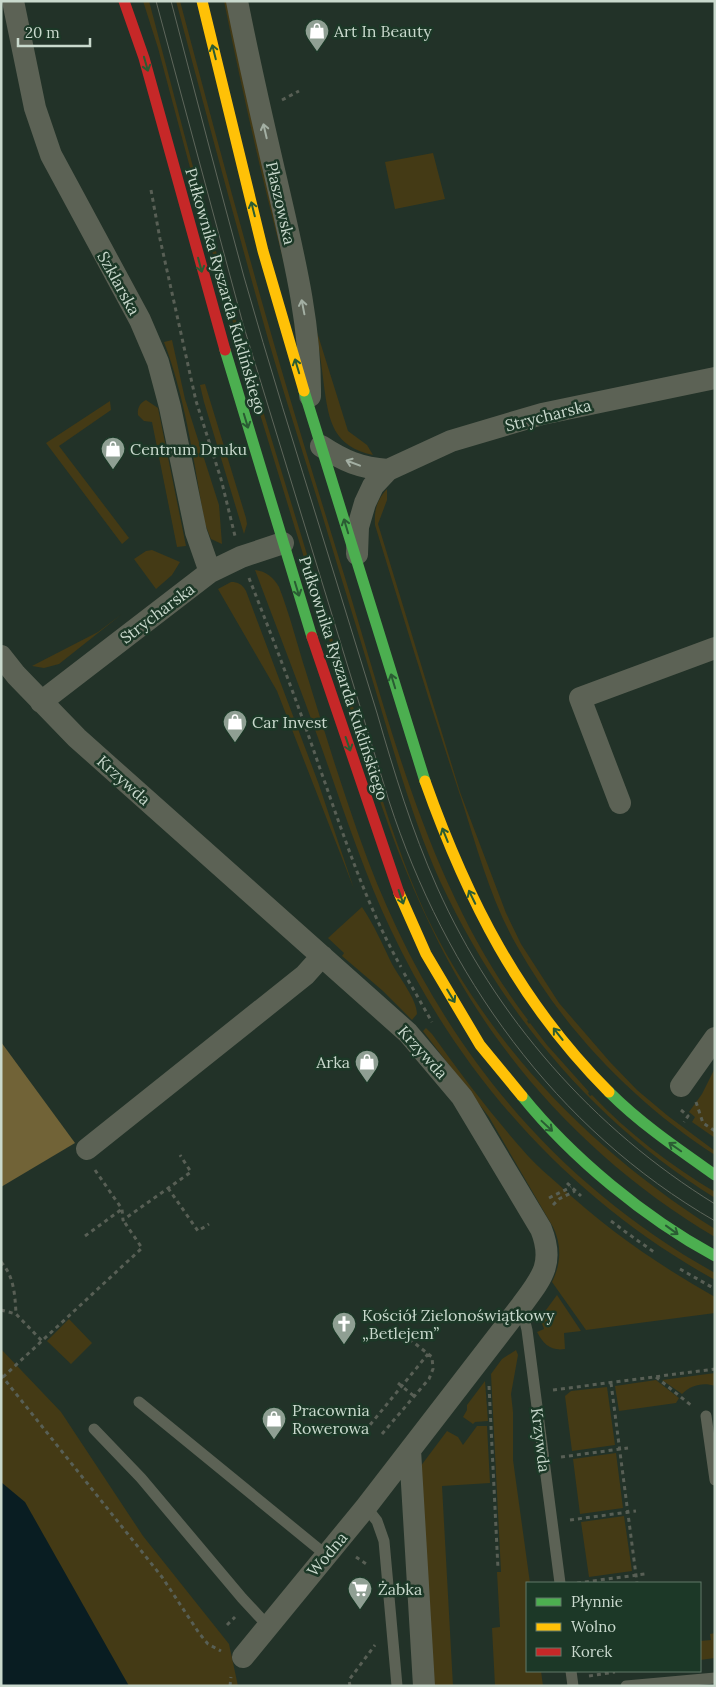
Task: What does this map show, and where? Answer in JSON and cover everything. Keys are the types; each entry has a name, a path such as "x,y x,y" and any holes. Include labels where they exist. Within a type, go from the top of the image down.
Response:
{"main road":[{"name":"Pułkownika Ryszarda Kuklińskiego","path":"124,1 144,58 215,318 321,668 404,906 426,954 480,1045 542,1121 614,1188 689,1242 715,1256"},
{"path":"202,1 263,250 321,446 411,739 442,826 464,880 502,955 538,1009 569,1048 600,1082 664,1140 715,1175"}],"street":[{"name":"Szklarska","path":"12,1 35,108 50,155 140,320 158,362 168,399 196,532 210,572"},
{"name":"Płaszowska","path":"237,1 306,321 310,364 310,407"},
{"name":"Strycharska","path":"356,560 358,527 364,503 373,486 388,470 451,441 542,414 715,378"},
{"path":"321,446 355,465 388,470"},
{"name":"Strycharska","path":"41,702 210,572 241,556 283,543"},
{"path":"620,803 580,698 715,648"},
{"name":"Krzywda","path":"1,656 9,677 41,702 84,744 408,1033 444,1074 475,1117 541,1229 548,1252 544,1274 521,1306"},
{"path":"90,1158 305,975 322,956"},
{"path":"688,1093 715,1038"},
{"name":"Wodna","path":"243,1657 366,1507 521,1306"},
{"path":"410,1450 424,1686"}],"lane":[{"name":"Krzywda","path":"521,1306 535,1392 560,1582"},
{"path":"139,1402 326,1555"},
{"path":"706,1416 715,1480"},
{"path":"94,1429 141,1478 268,1626"},
{"path":"366,1507 377,1521 384,1542 397,1686"},
{"path":"626,1686 715,1678"}],"path":[{"path":"281,101 299,91"},
{"path":"150,184 160,239 196,401 221,479 237,543"},
{"path":"688,1093 703,1123 715,1131"},
{"path":"123,1220 190,1172 180,1156"},
{"path":"90,1158 122,1209 123,1220 142,1248 2,1376 162,1577 208,1644 243,1657"},
{"path":"168,1188 198,1232 209,1224"},
{"path":"85,1236 122,1209"},
{"path":"1,1262 10,1274 15,1291 16,1314"},
{"path":"1,1310 16,1314 42,1341"},
{"path":"382,1434 432,1374 432,1357 403,1334 399,1339"},
{"path":"365,1431 428,1354"},
{"path":"535,1392 715,1369"},
{"path":"655,1377 706,1416"},
{"path":"488,1380 498,1569"},
{"path":"398,1383 420,1400"},
{"path":"611,1383 637,1582"},
{"path":"543,1459 628,1448"},
{"path":"552,1522 636,1511"},
{"path":"371,1560 372,1568"},
{"path":"585,1582 644,1574"},
{"path":"227,1625 236,1616 242,1616"},
{"path":"350,1686 349,1680 377,1643"},
{"path":"572,1678 618,1672"}],"shaded area":[{"path":"143,1 149,1 231,304 357,719 408,874 426,915 452,963 481,1009 513,1052 548,1092 586,1130 627,1165 715,1229 715,1237 670,1208 628,1176 588,1142 551,1104 516,1064 485,1021 457,976 432,929 417,897 391,832 368,766 256,401 258,400 257,396 255,397 214,258 216,257 213,254 208,235 210,234 207,231 158,48"},
{"path":"176,1 180,1 233,198 295,416 380,695 418,809 440,865 465,919 494,971 529,1024 589,1092 590,1096 592,1095 650,1148 715,1192 715,1198 671,1168 629,1135 590,1098 554,1059 521,1018 491,974 464,929 440,881 406,792 276,366"},
{"path":"224,1 228,1 289,281 254,142"},
{"path":"433,153 445,199 395,209 385,162"},
{"path":"317,332 348,431 367,445 373,455 349,445 335,431 328,411"},
{"path":"172,340 185,399 219,505 222,544 211,539 205,524 184,409 164,342"},
{"path":"205,384 246,518 247,524 244,534 204,402 200,385"},
{"path":"146,400 158,408 186,546 177,547 152,422 144,421 138,415 139,406"},
{"path":"110,401 111,410 59,446 129,538 122,544 46,443"},
{"path":"387,489 387,500 378,524 460,792 506,913 521,944 559,1003 610,1062 637,1090 715,1151 715,1155 685,1135 657,1112 630,1088 579,1035 536,977 508,929 492,893 479,855 375,525 377,506"},
{"path":"152,550 180,562 172,575 156,589 134,559 146,551"},
{"path":"255,570 269,576 279,587 345,795 386,905 418,970 455,1031 496,1088 543,1141 595,1190 652,1234 715,1273 715,1280 663,1248 614,1213 568,1173 525,1130 486,1085 451,1036 419,984 391,930 371,885"},
{"path":"231,582 240,584 246,591 318,782 354,889 277,691 218,589"},
{"path":"122,614 59,664 44,668 32,666 98,632"},
{"path":"362,907 414,1002 417,1014 412,1020 383,991 342,956 344,953 328,938"},
{"path":"426,1028 490,1111 535,1163 613,1231 673,1272 715,1297 715,1313 586,1330 552,1282 559,1261 558,1241 553,1227 489,1117 423,1031"},
{"path":"1,1042 75,1143 1,1187"},
{"path":"715,1068 715,1138 692,1122 695,1117 689,1112 702,1094"},
{"path":"557,1295 581,1331 564,1333 565,1349 556,1349 548,1346 537,1332 544,1329 541,1321 543,1314"},
{"path":"69,1319 92,1343 71,1364 47,1341"},
{"path":"1,1349 61,1412 143,1536 229,1644 238,1686 17,1686 1,1661"},
{"path":"516,1350 518,1355 511,1394 513,1460 530,1582 526,1582 526,1672 541,1672 543,1686 495,1686 492,1628 500,1627 497,1572 501,1572 491,1374 502,1359"},
{"path":"715,1373 715,1386 697,1385 689,1388 682,1394 662,1380"},
{"path":"656,1380 679,1398 676,1403 619,1411 615,1386"},
{"path":"485,1381 488,1421 475,1422 473,1424 463,1417 467,1410 467,1405"},
{"path":"607,1387 615,1445 572,1451 565,1396 571,1391"},
{"path":"477,1426 487,1426 490,1483 442,1486 453,1686 432,1686 420,1467 447,1431 458,1437 463,1445"},
{"path":"616,1453 623,1508 580,1514 573,1459"},
{"path":"624,1516 632,1571 589,1577 581,1522"},
{"path":"715,1633 715,1658 701,1660 701,1641 711,1640 710,1634"}],"water":[{"path":"1,1482 25,1502 129,1686 1,1686"}],"tram line":[{"path":"156,1 243,324 389,801 413,865 441,927 475,986 513,1041 556,1093 604,1141 657,1184 715,1221"},
{"path":"171,1 244,277 273,375 397,779 419,844 437,887 461,935 488,981 518,1025 552,1066 589,1105 628,1141 670,1174 715,1204"}],"traffic: fast":[{"path":"225,350 312,637"},
{"path":"304,391 425,781"},
{"path":"609,1092 647,1125 715,1175"},
{"path":"522,1096 563,1142 611,1185 662,1224 715,1256"}],"traffic: slow":[{"path":"202,1 263,251 304,391"},
{"path":"425,781 459,867 499,947 522,985 548,1022 577,1058 609,1092"},
{"path":"399,893 426,954 480,1045 522,1096"}],"traffic: jam":[{"path":"124,1 144,58 225,350"},
{"path":"312,637 399,893"}],"place":[{"name":"Art In Beauty","path":"317,52"},
{"name":"Centrum Druku","path":"113,470"},
{"name":"Car Invest","path":"235,743"},
{"name":"Arka","path":"367,1083"},
{"name":"Kościół Zielonoświątkowy „Betlejem”","path":"344,1345"},
{"name":"Pracownia Rowerowa","path":"274,1440"},
{"name":"Żabka","path":"360,1610"}]}
